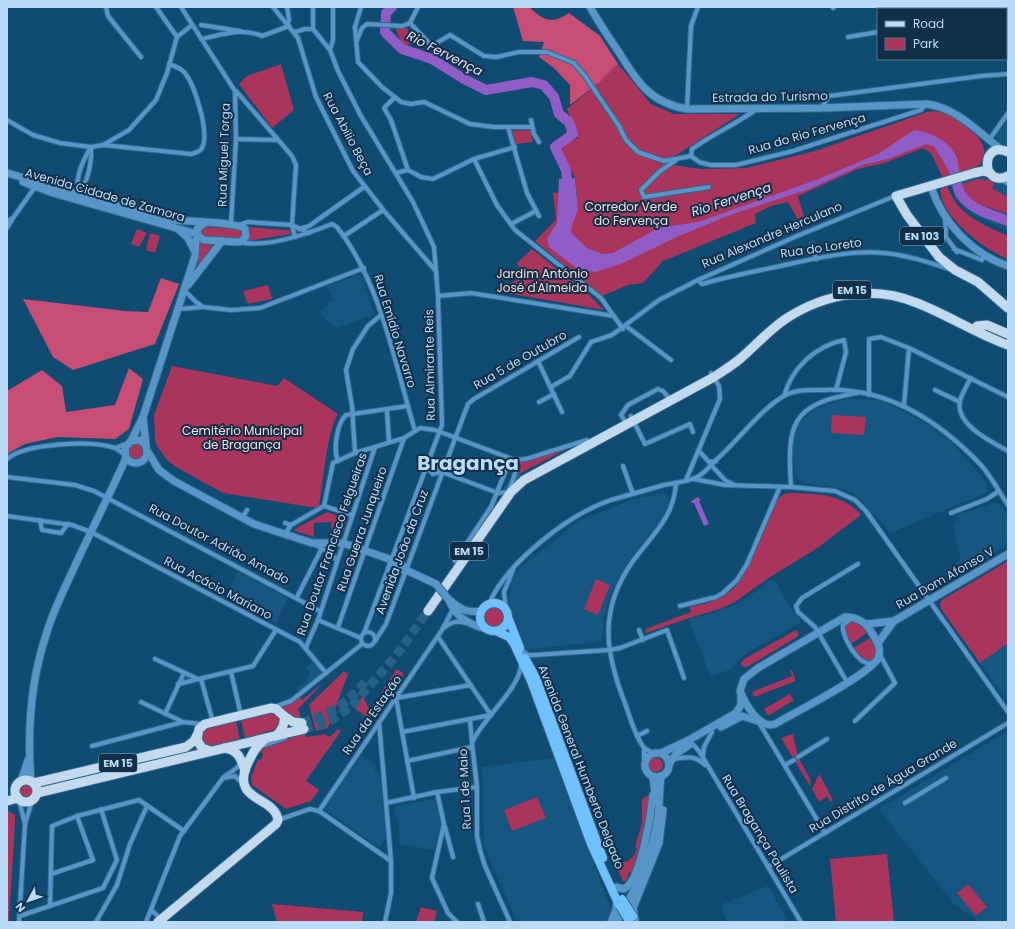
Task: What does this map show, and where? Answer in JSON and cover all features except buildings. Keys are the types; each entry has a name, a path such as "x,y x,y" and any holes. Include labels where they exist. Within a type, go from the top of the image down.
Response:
{"main road":[{"path":"1005,151 992,153 988,158 988,169 990,173 1006,179"},
{"name":"Rua Alexandre Herculano","path":"974,173 986,165 988,158"},
{"name":"Rua Alexandre Herculano","path":"896,196 974,173 983,171 990,173"},
{"name":"EN 103","path":"896,196 907,215 927,242 939,257 955,270"},
{"name":"Rua do Loreto","path":"955,270 978,282 1008,308"},
{"name":"EM 15","path":"520,476 630,419 742,358 785,319 812,304 843,295 882,294 901,297 1007,342"},
{"name":"EM 15","path":"499,496 472,540 455,561 425,609 511,492 531,475 668,397 712,375"},
{"path":"489,604 498,604 507,613 506,625 496,631 486,629 481,622 482,611 489,604"},
{"name":"Avenida General Humberto Delgado","path":"507,613 521,650 528,677 591,844 619,901 633,920"},
{"name":"Avenida General Humberto Delgado","path":"496,631 509,637 524,662 536,678 605,863 616,887 619,901"},
{"path":"209,723 271,708 276,709 293,722 303,726"},
{"path":"276,736 282,730 285,723 284,716"},
{"name":"EM 15","path":"14,787 186,748 194,741 199,729 209,723"},
{"name":"EM 15","path":"7,801 19,799 25,802 34,797 210,751 276,736 303,726"},
{"path":"197,735 198,744 210,751"},
{"path":"244,771 252,754 265,738"},
{"path":"161,920 271,829 278,820 274,811 255,798 245,788 243,781 244,771 242,760 238,754 231,749 224,748"},
{"path":"32,782 34,797"},
{"path":"14,787 19,799"}],"street":[{"path":"106,7 108,16 141,57"},
{"path":"156,7 178,37"},
{"name":"Rua Miguel Torga","path":"181,7 235,91 236,139 231,224"},
{"path":"273,7 295,32 305,29 312,29"},
{"path":"287,7 289,19 288,25"},
{"path":"313,7 312,29 330,50"},
{"path":"330,50 333,40 333,7"},
{"path":"361,7 355,27 358,62 382,87 401,102 411,104 424,102 470,124 494,127 532,127"},
{"path":"410,24 418,7"},
{"name":"Estrada do Turismo","path":"590,7 603,30 638,82 647,92 662,101 687,109 937,105 959,116 1005,151"},
{"path":"687,109 691,26 698,7"},
{"path":"357,41 362,28 367,24 402,26 410,24"},
{"path":"410,24 429,43 435,44 450,35 484,56 497,57 519,52 547,52 574,63 585,76 626,140 638,152 664,161 676,160 690,156 692,149 700,143 743,119 759,108"},
{"path":"103,145 129,130 156,100 178,37 192,25"},
{"path":"201,25 242,32 253,32 262,36 269,35 288,25"},
{"path":"201,39 242,32"},
{"name":"Rua Abílio Beça","path":"295,32 304,55 316,97 353,171 364,187 435,271"},
{"path":"848,37 877,32"},
{"name":"Rua Almirante Reis","path":"330,50 338,71 361,116 413,202 434,247 438,296 442,423 440,432"},
{"path":"7,120 33,135 60,143 91,147 103,145 192,154 198,152 202,148 204,132 199,103 193,86 181,70 169,64"},
{"path":"821,108 829,96 981,76 1008,74"},
{"path":"235,91 292,156 296,165 292,225 295,236"},
{"path":"395,97 384,108 391,120 408,170"},
{"name":"Rua do Rio Fervença","path":"690,156 699,162 711,165 736,165 793,151 853,132 921,110 926,104"},
{"path":"988,158 989,140 1008,113"},
{"path":"531,120 532,127 539,142"},
{"path":"486,130 494,127"},
{"path":"508,127 527,193 539,216"},
{"path":"236,139 278,140"},
{"path":"91,147 85,156 77,185 78,193 80,198 101,206"},
{"path":"53,194 62,193 73,196 83,187 92,157 91,147"},
{"path":"396,173 408,170 421,177 433,179 474,159 515,147"},
{"path":"474,159 497,205 511,224 533,246 601,298 624,327 671,360"},
{"path":"676,160 660,172 641,190 644,197 710,186"},
{"name":"Avenida Cidade de Zamora","path":"7,173 70,190 165,220 178,222 239,224"},
{"name":"Avenida Cidade de Zamora","path":"7,178 53,194 177,228 198,236 204,240 238,242"},
{"path":"70,190 77,185"},
{"path":"931,186 937,205 945,217 961,235 985,255 1008,266"},
{"path":"7,228 35,187"},
{"path":"83,187 83,191 88,196"},
{"path":"299,229 309,226 364,187"},
{"name":"Rua Alexandre Herculano","path":"551,388 570,376 591,342 612,335 659,300 698,280 797,236 896,196"},
{"path":"344,236 383,210"},
{"path":"511,224 536,211"},
{"path":"945,217 946,237 955,250 982,260 985,255"},
{"path":"7,222 13,218"},
{"path":"239,224 248,222 292,225 309,233"},
{"path":"194,250 199,226 205,223"},
{"path":"238,242 242,241 246,236 245,229 239,224"},
{"name":"Rua Emídio Navarro","path":"309,233 332,224 337,227 364,268 381,316 415,431"},
{"path":"32,782 29,756 30,715 39,658 57,604 121,470 126,457 125,448 143,417 195,256 194,250 188,238 177,228"},
{"path":"927,242 946,230"},
{"path":"238,242 247,244 309,233"},
{"path":"184,290 222,242"},
{"path":"812,244 816,259"},
{"name":"Rua do Loreto","path":"698,280 702,284 727,277 816,259 856,253 884,253 914,258 955,270"},
{"path":"177,310 203,307 231,310 260,308 364,268"},
{"path":"184,290 203,307"},
{"path":"438,296 471,293 614,316"},
{"path":"355,453 346,370 353,349 368,326 381,316"},
{"name":"Rua 5 de Outubro","path":"471,401 579,337"},
{"path":"869,394 869,339 881,337 909,348 1008,397"},
{"path":"784,396 797,369 804,361 816,351 830,343 844,340 846,352 836,390"},
{"path":"904,405 909,348"},
{"path":"538,361 562,412"},
{"path":"686,480 720,398 719,386 712,375"},
{"path":"971,378 960,402 963,415 972,429 1008,451"},
{"path":"694,479 733,445 765,411 784,396 797,391 836,390 869,394 904,405 940,427 982,466 1008,505"},
{"path":"935,390 960,402"},
{"path":"791,487 789,453 791,433 802,414 821,401 862,393"},
{"path":"539,402 554,394"},
{"name":"Avenida João da Cruz","path":"375,641 386,624 454,438 471,401"},
{"path":"338,461 336,455 340,423 346,415 407,406"},
{"path":"387,410 389,442"},
{"path":"121,470 146,458 147,448 143,417"},
{"path":"630,419 645,444 690,424 693,432"},
{"path":"324,506 333,463 355,453 404,438 420,428 428,428 440,432 512,460 526,459 588,440"},
{"name":"Avenida João da Cruz","path":"361,638 440,432"},
{"name":"Rua Guerra Junqueiro","path":"338,628 404,438"},
{"path":"7,459 14,453 24,450 67,443 115,448 129,442 140,440 147,448 159,470"},
{"name":"Rua Doutor Francisco Felgueiras","path":"306,646 318,620 375,447"},
{"path":"115,448 126,457 159,470 174,481 242,518 322,548 332,554 337,561"},
{"path":"699,451 709,462 716,461"},
{"path":"426,467 436,466 442,472 499,496 511,492 510,488 517,468 512,460"},
{"path":"499,496 512,460"},
{"path":"711,465 726,480 735,485"},
{"path":"623,466 633,494"},
{"path":"426,467 433,474 442,472"},
{"name":"Rua Doutor Adrião Amado","path":"7,477 75,485 107,497 297,597 320,611"},
{"path":"489,604 497,587 513,568 556,531 582,513 602,503 694,479 725,485 791,487 835,492 855,500 866,510 1008,712"},
{"path":"612,922 633,885 652,832 656,806 652,776 645,769 644,765 644,748 637,736 614,676 607,638 610,607 619,584 633,561 667,517 674,499 676,483"},
{"path":"680,606 716,597 723,593 737,580 747,564 780,487"},
{"path":"951,513 987,499 999,491"},
{"path":"284,535 291,525 324,506 352,515"},
{"path":"242,518 247,510"},
{"name":"Rua Acácio Mariano","path":"7,516 68,524 91,532 306,646 326,673"},
{"path":"40,520 42,530 61,533 68,524"},
{"path":"285,523 291,525"},
{"path":"312,543 343,543 402,563 406,570 436,584 460,609 471,612"},
{"path":"297,597 322,548"},
{"name":"Rua Dom Afonso V","path":"867,624 894,621 1008,554"},
{"path":"847,682 818,632 812,624 798,612 796,608 797,603 802,598 858,564"},
{"path":"507,613 504,592 513,568"},
{"path":"450,600 453,613 471,624"},
{"path":"453,613 482,611"},
{"name":"Rua da Estação","path":"318,811 453,613"},
{"path":"652,776 661,776 667,772 670,761 678,752 738,711 742,694 741,685 747,676 845,617 853,618 867,624 878,643 878,656 895,683 855,721"},
{"path":"853,618 845,622 842,629 856,656 865,664 870,664 878,656"},
{"path":"318,620 361,638 362,644"},
{"path":"442,630 451,622 457,621 486,629"},
{"name":"Rua Dom Afonso V","path":"878,643 894,621"},
{"path":"178,684 253,666 276,630"},
{"path":"639,630 643,640"},
{"path":"521,650 528,655 609,650 620,648 668,630 684,678"},
{"path":"362,644 370,646 375,641 373,634 369,632 364,633"},
{"path":"402,732 491,715 438,637"},
{"path":"271,708 291,701 362,644"},
{"path":"524,662 534,655"},
{"path":"644,765 647,757 691,742 742,716 773,724 847,682 871,666 878,656"},
{"path":"155,659 200,679"},
{"name":"Rua 1 de Maio","path":"510,922 485,866 480,850 478,836 477,787 472,745 504,698 524,662"},
{"path":"231,672 241,716"},
{"path":"165,714 184,673"},
{"path":"518,675 525,674 528,677"},
{"path":"92,746 183,722 209,723 200,679"},
{"path":"414,798 396,698 470,685"},
{"path":"742,694 825,833"},
{"path":"142,702 183,722"},
{"path":"407,761 472,745 470,720"},
{"path":"379,722 391,861 391,893 385,922"},
{"name":"Rua Distrito de Água Grande","path":"768,867 1008,723"},
{"path":"252,754 261,747 303,726"},
{"path":"637,736 647,731"},
{"path":"702,756 704,746 712,732"},
{"path":"785,765 827,739"},
{"name":"Rua Bragança Paulista","path":"691,742 702,756 801,922"},
{"path":"644,748 666,757 670,761"},
{"path":"14,787 29,756"},
{"path":"670,761 686,757 695,758 708,768"},
{"path":"146,922 180,836 223,778 229,772 237,768 242,760"},
{"path":"223,778 244,771"},
{"path":"230,776 235,776 245,788"},
{"path":"616,887 624,889 630,884 645,846 652,804 652,776"},
{"path":"616,922 628,901 650,849 657,824 661,791 661,776"},
{"path":"905,803 946,778"},
{"path":"386,803 437,792 477,787"},
{"path":"633,920 633,908 661,832 664,806 661,791"},
{"path":"437,792 453,857"},
{"path":"20,922 25,824 34,797"},
{"path":"19,799 25,824"},
{"path":"50,906 52,826 77,816 139,800 184,831"},
{"path":"96,922 117,886 130,844 147,806"},
{"path":"20,916 103,888 117,860 101,809"},
{"path":"278,820 310,809 318,811 391,861"},
{"path":"274,811 282,816 293,815"},
{"path":"51,874 93,860 77,816"},
{"path":"444,824 432,878 448,913 457,922"},
{"path":"612,922 619,901"},
{"path":"478,904 484,922"},
{"path":"151,910 160,917 161,920"},
{"path":"449,922 452,918"}],"shaded area":[{"path":"513,7 529,7 543,18 552,20 563,17 569,13 600,36 618,64 600,82 570,105 570,85 554,68 539,57 544,42 523,41"},
{"path":"1008,119 1008,148 997,140 996,134"},
{"path":"571,122 576,135 560,145 559,150 556,152 553,145 570,133 567,124"},
{"path":"914,130 926,132 947,144 956,156 959,172 952,176 934,146 926,144 888,159 862,165 809,189 730,215 679,236 623,263 596,272 579,270 549,247 547,238 557,223 559,179 575,178 578,210 572,225 571,233 587,248 602,254 613,253 658,228 698,222 816,180 878,154"},
{"path":"978,176 994,180 1008,187 1008,231 971,214 956,200 950,184"},
{"path":"361,274 374,314 337,328 322,316 320,311 329,306 328,302 333,300 327,286"},
{"path":"161,278 179,284 155,344 73,370 53,357 23,299 126,311 148,312"},
{"path":"129,368 143,379 129,429 115,439 57,437 25,444 7,454 7,391 42,370 62,386 66,412 115,405"},
{"path":"847,399 868,399 885,402 924,422 952,443 986,482 988,492 890,533 863,502 852,493 834,487 804,483 797,479 794,473 792,450 793,439 799,424 815,408"},
{"path":"663,493 668,496 669,502 661,520 632,556 611,592 604,616 602,641 526,650 509,603 511,582 519,569 580,520 634,499"},
{"path":"698,497 701,500 699,501 709,524 704,526 694,503 691,501"},
{"path":"994,503 1000,504 1008,516 1008,540 1006,546 958,573 955,563 961,559 953,528 958,515"},
{"path":"237,572 288,598 276,623 226,597"},
{"path":"770,580 776,582 790,608 799,618 800,623 745,654 731,669 714,676 710,675 689,619 714,613 734,605 750,596"},
{"path":"1008,643 1008,703 980,663"},
{"path":"314,661 321,671 321,674 298,693 296,689 305,682 310,674 306,667"},
{"path":"1008,731 1008,922 980,922 954,904 879,809"},
{"path":"361,755 377,766 374,770 380,774 386,838 379,847 324,809"},
{"path":"553,758 611,909 610,919 607,922 517,922 484,845 482,767"},
{"path":"436,799 441,823 434,850 400,844 398,818 394,816 395,806"},
{"path":"768,886 789,922 724,922 726,920 721,905"}],"green space":[{"path":"395,27 407,28 411,37 408,40 413,42 406,46 401,42"},
{"path":"281,64 294,110 272,128 239,84 247,76"},
{"name":"Corredor Verde do Fervença","path":"618,64 651,104 674,114 740,114 678,154 658,163 702,169 746,168 815,151 927,112 934,111 943,112 960,120 968,126 981,141 984,149 984,157 980,164 973,169 943,178 931,153 923,148 885,163 858,169 798,196 806,224 802,227 788,202 771,206 755,214 756,223 663,261 643,283 628,285 602,296 535,241 556,220 553,192 577,197 575,178 559,147 578,138 567,109 600,82"},
{"path":"530,130 533,142 516,144 512,131"},
{"path":"978,179 995,181 992,188 1008,197 1008,214 986,207 969,197 962,184"},
{"path":"947,185 951,195 964,211 980,222 1008,236 1008,259 987,248 957,223 949,213 940,192 942,186"},
{"path":"203,227 239,229 243,235 237,238 204,237 200,232"},
{"path":"248,227 289,230 291,234 248,241 250,237"},
{"path":"137,229 147,233 139,247 131,244"},
{"path":"150,233 160,236 155,253 146,250"},
{"path":"198,241 213,246 195,270 193,269"},
{"name":"Jardim António José d'Almeida","path":"532,249 587,293 604,310 507,293 504,287 524,276 517,263"},
{"path":"268,285 272,299 248,304 243,291"},
{"name":"Cemitério Municipal de Bragança","path":"172,366 277,386 284,378 338,414 334,422 328,445 319,506 317,508 223,493 176,467 167,460 157,446 155,440 154,415"},
{"path":"832,415 866,417 864,435 831,433"},
{"path":"133,443 139,443 144,448 142,457 139,459 133,459 128,454 128,448"},
{"path":"576,444 521,473 520,475 522,478 516,482 521,468 519,461"},
{"path":"792,493 830,496 846,503 861,515 816,549 770,577 735,602 720,609 646,633 645,629 691,612 690,607 713,601 733,589 739,582 751,560 776,500 784,494"},
{"path":"327,512 347,519 342,531 336,537 332,538 331,522 314,523 314,537 295,531 295,529"},
{"path":"1008,561 1008,643 980,663 941,609 940,604 942,600"},
{"path":"596,579 610,585 598,615 584,609"},
{"path":"494,607 501,610 504,617 501,624 494,627 487,624 484,617 487,610"},
{"path":"850,622 858,622 867,633 851,644 845,631 845,625"},
{"path":"796,630 799,634 797,637 747,667 744,667 741,664 741,662 746,658"},
{"path":"870,638 875,647 876,653 871,662 860,659 853,648"},
{"path":"397,669 404,674 388,698 381,693"},
{"path":"790,670 792,670 796,681 754,697 752,692 792,676"},
{"path":"344,671 348,674 328,728 316,731 309,705"},
{"path":"324,682 298,709 301,719 291,717 280,708 293,703 300,697 302,700"},
{"path":"790,694 794,700 768,716 764,709"},
{"path":"363,696 372,716 368,718 353,707"},
{"path":"272,712 278,714 281,721 277,729 245,738 241,720"},
{"path":"236,721 240,739 210,747 202,744 200,734 205,728"},
{"path":"338,729 341,731 306,781 319,790 311,801 286,809 252,785 251,777 258,759 261,760 263,754 260,751 262,749 305,733 306,737 325,734 330,737"},
{"path":"793,734 798,757 811,781 810,786 781,738"},
{"path":"653,758 659,758 663,762 663,768 659,772 653,772 649,768 649,762"},
{"path":"819,774 833,800 830,802 827,796 819,802 812,789"},
{"path":"23,784 29,784 33,788 33,794 29,798 23,798 19,794 19,788"},
{"path":"650,794 647,828 633,871 629,873 626,881 623,881 613,859 624,862 633,857 637,849 635,847 642,823 642,799"},
{"path":"537,797 546,818 512,831 504,810"},
{"path":"7,810 15,815 9,922 7,922"},
{"path":"887,854 894,922 836,922 830,859"},
{"path":"968,884 987,907 976,916 957,893"},
{"path":"272,904 363,912 362,921 277,922"},
{"path":"421,907 437,911 434,922 416,922"}],"waterway":[{"name":"Rio Fervença","path":"392,7 386,13 385,32 402,49 432,59 464,79 486,90 532,82 544,85 554,97 559,114 569,122 573,134 555,147 566,170 568,191"},
{"name":"Rio Fervença","path":"954,171 958,190 970,205 1008,221"}],"tunnel":[{"path":"507,491 521,476"},
{"path":"304,729 328,722 351,707 395,657 428,611"},
{"path":"302,723 337,708 351,697 365,682"}],"district":[{"name":"Bragança","path":"468,463"}]}
